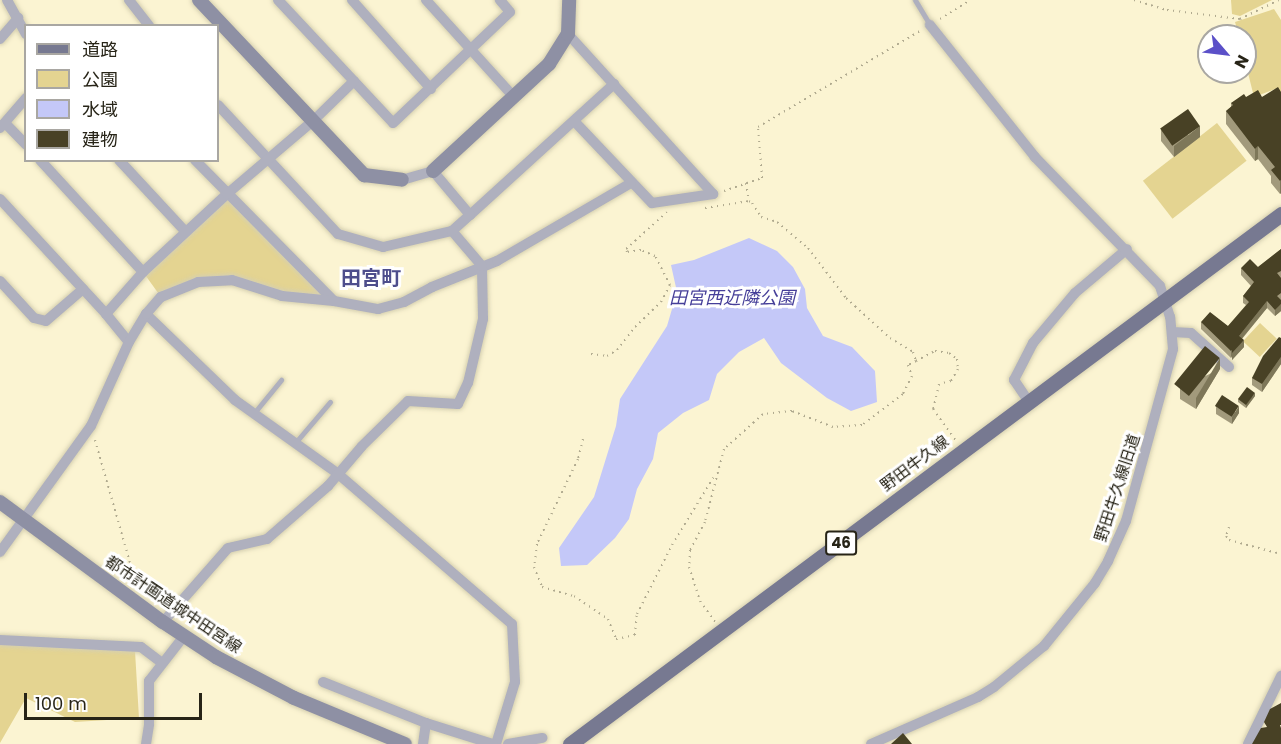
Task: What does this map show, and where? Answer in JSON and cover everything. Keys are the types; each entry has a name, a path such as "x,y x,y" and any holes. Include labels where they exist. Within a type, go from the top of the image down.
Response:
{"main road":[{"name":"野田牛久線","path":"570,744 722,631 960,447 1029,402 1281,214"}],"street":[{"path":"7,0 24,30"},
{"path":"129,0 147,24"},
{"path":"199,0 217,24"},
{"path":"278,0 393,123 510,12 500,0"},
{"path":"352,0 431,89"},
{"path":"426,0 513,96"},
{"path":"220,28 314,120 364,175 402,180 433,171 549,64 568,34 569,0"},
{"path":"0,39 4,28 18,18"},
{"path":"930,25 1035,157 1127,249 1160,286 1167,299"},
{"path":"568,34 712,194"},
{"path":"106,314 143,272 227,194 314,120 354,81"},
{"path":"219,106 338,234 382,247 452,231 575,122 614,84"},
{"path":"24,100 2,126 24,143"},
{"path":"575,122 652,203 712,194"},
{"path":"42,162 143,272"},
{"path":"121,162 186,232"},
{"path":"197,162 334,301"},
{"path":"433,171 470,215"},
{"path":"0,552 91,426 129,342 146,314 161,297 198,282 232,280 282,297 334,301 378,309 404,303 497,261 631,183"},
{"path":"0,199 129,342"},
{"path":"163,622 228,548 267,539 328,486 337,473 408,401 459,404 468,383 483,319 482,266 452,231"},
{"path":"1029,402 1014,380 1033,343 1075,293 1127,249"},
{"path":"0,280 34,318 46,321 83,289"},
{"name":"野田牛久線旧道","path":"871,744 978,697 994,687 1044,646 1095,583 1126,521 1169,366 1172,332 1167,299"},
{"path":"146,314 235,400 337,473 513,624 515,682 495,744 426,723 323,681"},
{"path":"1172,332 1191,333 1229,367"},
{"name":"都市計画道城中田宮線","path":"0,502 184,636 268,686 405,744"},
{"path":"146,744 149,724 149,681 184,636"},
{"path":"0,639 141,647 162,663"},
{"path":"1248,744 1281,676"},
{"path":"423,744 426,723"},
{"path":"508,744 542,738"}],"lane":[{"path":"915,0 930,25"},
{"path":"254,413 281,380"},
{"path":"296,443 330,402"}],"path":[{"path":"712,194 762,178 758,128 970,0"},
{"path":"1134,0 1167,10 1240,19 1279,0"},
{"path":"746,183 749,201 761,217 777,222 808,248 846,298 890,338 913,352 916,361"},
{"path":"698,208 749,201"},
{"path":"591,354 608,356 617,350 661,302 670,285 655,256 641,250 627,252 626,249 668,211"},
{"path":"722,631 700,601 689,567 690,550 705,522 715,475 724,449 763,414 792,411 833,428 862,425 903,394 912,376 908,365 935,351 949,353 957,358 958,369 951,381 939,384 933,409 942,426 960,447"},
{"path":"91,426 134,573 122,591"},
{"path":"583,439 578,459 537,544 534,567 542,587 574,596 608,619 616,639 635,635 637,614 672,545 715,475"},
{"path":"1229,527 1226,536 1228,540 1281,554"}],"green space":[{"path":"1231,0 1272,0 1240,16 1232,14"},
{"path":"1274,9 1281,20 1281,95 1275,89 1254,97 1251,84 1257,84 1257,24 1236,24 1235,22"},
{"path":"1217,123 1247,161 1172,219 1143,181"},
{"path":"227,194 334,301 282,296 232,280 198,282 161,297 143,272"},
{"path":"1260,323 1277,339 1260,357 1243,341"},
{"path":"0,641 135,651 139,718 75,722 26,698 0,743"}],"water":[{"name":"田宮西近隣公園","path":"749,238 777,251 793,267 805,289 807,308 823,336 852,347 875,371 877,402 851,411 827,398 781,363 764,338 739,352 717,374 709,400 683,413 658,433 653,459 637,489 629,519 615,538 587,565 561,566 559,548 594,497 616,426 620,399 667,326 677,292 671,265 694,260"}],"building":[{"path":"1278,87 1281,92 1280,181 1271,170 1275,167 1258,146 1255,149 1226,111 1233,105 1231,103 1244,94 1246,97 1258,90 1262,97"},
{"path":"1188,109 1200,126 1172,146 1160,129"},
{"path":"1281,249 1281,271 1277,273 1281,278 1281,293 1277,296 1281,304 1275,310 1267,301 1239,336 1244,340 1232,353 1232,350 1201,322 1210,312 1228,326 1249,302 1243,296 1254,282 1241,268 1250,259 1258,267"},
{"path":"1279,337 1281,338 1281,357 1262,384 1252,378 1263,356"},
{"path":"1205,346 1220,358 1189,396 1174,384"},
{"path":"1247,387 1255,393 1246,405 1238,399"},
{"path":"1222,395 1239,406 1232,417 1215,406"},
{"path":"1281,703 1281,744 1252,744 1261,728 1267,727 1264,722 1270,709"},
{"path":"903,733 912,744 891,744"}],"district":[{"name":"田宮町","path":"371,278"}]}
